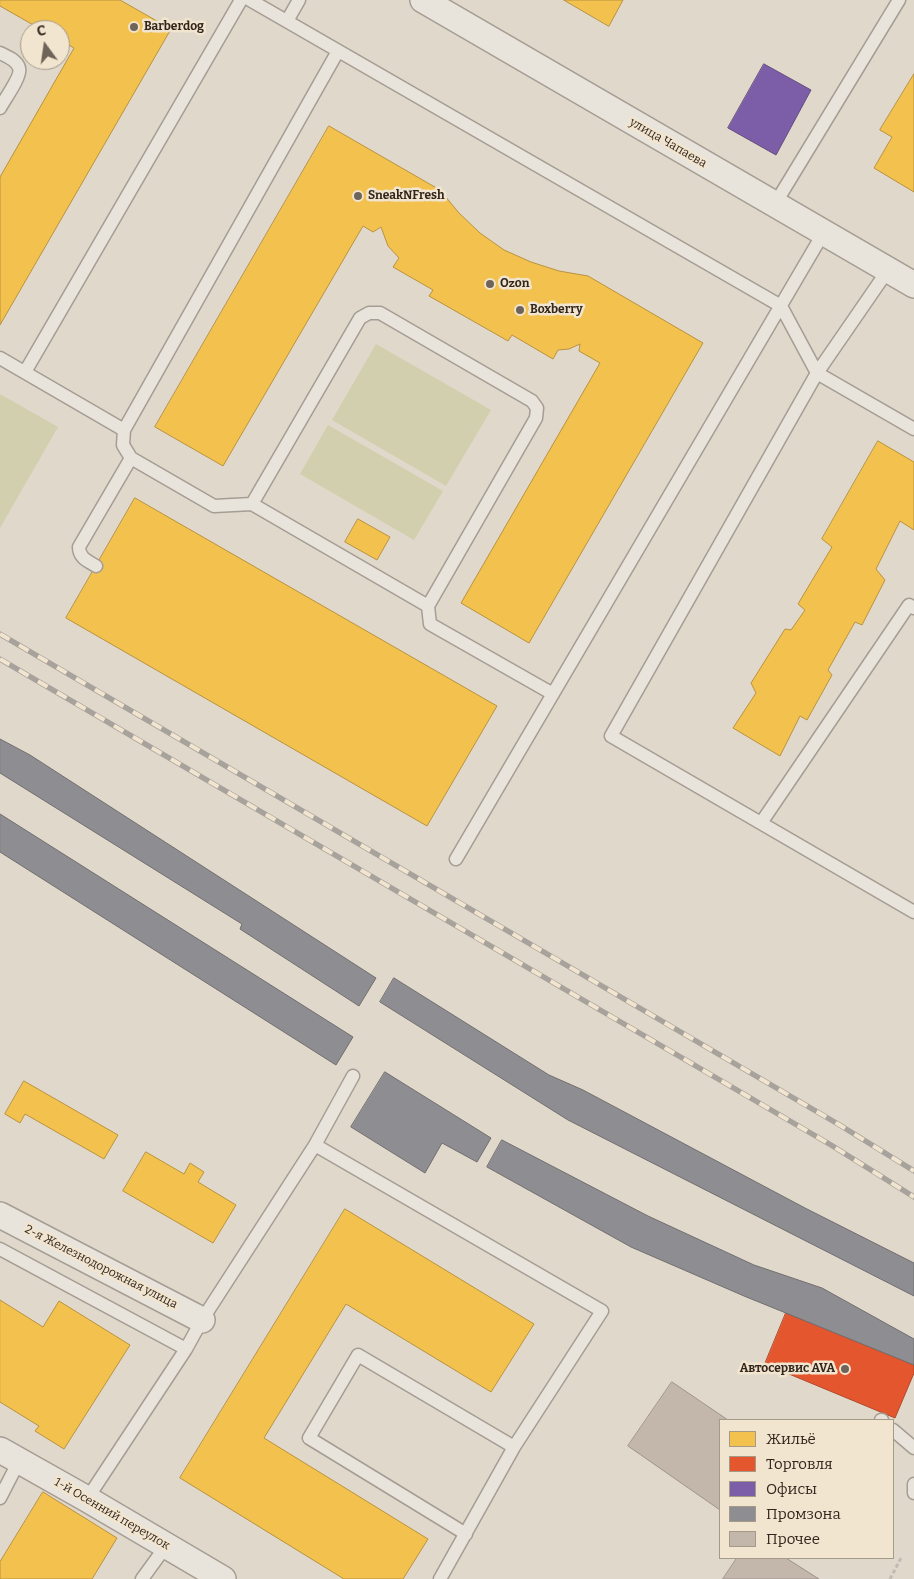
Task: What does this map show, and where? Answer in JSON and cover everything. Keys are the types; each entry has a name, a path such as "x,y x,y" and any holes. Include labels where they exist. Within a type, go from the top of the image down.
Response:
{"street":[{"name":"улица Чапаева","path":"423,0 914,285"},
{"name":"2-я Железнодорожная улица","path":"0,1215 202,1320"},
{"name":"1-й Осенний переулок","path":"10,1455 224,1579"}],"lane":[{"path":"25,372 241,0"},
{"path":"250,0 781,306 817,373 914,429"},
{"path":"287,21 299,0"},
{"path":"775,204 899,0"},
{"path":"338,51 124,430 123,445 131,458 214,506 252,504 428,606"},
{"path":"0,53 16,62 19,74 0,108"},
{"path":"456,858 824,232"},
{"path":"888,270 817,373 611,736 914,912"},
{"path":"252,504 360,318 369,313 380,313 532,401 537,408 536,418 428,606 430,624 553,694"},
{"path":"0,358 124,430"},
{"path":"96,566 82,558 79,553 79,547 131,458"},
{"path":"761,823 909,605 914,608"},
{"path":"87,1499 186,1349 202,1320 315,1144 353,1076"},
{"path":"315,1144 602,1310 514,1447 440,1579"},
{"path":"0,1249 186,1349"},
{"path":"466,1534 309,1438 358,1355 514,1447"},
{"path":"894,1431 914,1448"},
{"path":"0,1498 10,1455"},
{"path":"914,1484 914,1493"},
{"path":"142,1579 166,1546"}],"path":[{"path":"890,1579 902,1556"}],"shaded area":[{"path":"376,344 491,410 446,486 332,420"},
{"path":"0,394 58,427 0,528"},
{"path":"328,425 443,491 414,540 300,474"}],"building: Жильё":[{"path":"0,0 120,0 171,29 0,325 0,177 61,70 70,70 70,55 74,48 70,46 70,20 24,20 0,6"},
{"path":"564,0 623,0 609,26"},
{"path":"914,74 914,192 874,168 892,137 880,130"},
{"path":"329,126 440,190 459,213 480,233 504,250 531,262 559,271 588,276 703,343 529,643 461,603 600,363 579,351 580,344 569,349 558,350 553,359 512,335 508,341 429,296 433,290 393,267 399,258 388,246 381,227 373,232 363,226 223,466 155,427"},
{"path":"878,441 914,462 914,530 900,521 876,569 885,580 862,625 855,622 828,670 832,675 807,720 800,716 780,756 733,728 756,693 751,683 785,629 791,630 805,610 798,604 832,547 822,539"},
{"path":"135,498 497,706 427,826 66,618"},
{"path":"358,519 390,537 377,560 345,542"},
{"path":"24,1081 118,1135 104,1159 25,1114 20,1123 5,1114"},
{"path":"146,1152 184,1174 190,1163 204,1172 198,1182 236,1205 213,1243 123,1191"},
{"path":"345,1209 534,1324 491,1392 346,1304 264,1438 428,1539 403,1579 344,1579 180,1478"},
{"path":"0,1300 43,1327 59,1301 130,1345 64,1449 35,1431 39,1426 0,1402"},
{"path":"43,1492 117,1538 92,1579 0,1579 0,1562"}],"building: Торговля":[{"name":"Автосервис AVA","path":"786,1313 914,1365 914,1373 895,1418 765,1364"}],"building: Офисы":[{"path":"764,64 811,90 776,155 728,128"}],"building: Промзона":[{"path":"0,739 30,755 376,978 359,1006 240,929 242,924 0,773"},
{"path":"0,814 353,1037 336,1065 0,852"},
{"path":"394,978 549,1075 583,1090 805,1208 914,1263 914,1296 568,1120 380,1002"},
{"path":"385,1072 491,1138 477,1162 442,1143 425,1173 351,1127"},
{"path":"502,1140 648,1216 754,1265 822,1288 914,1339 914,1365 744,1296 631,1247 487,1167"}],"building: Прочее":[{"path":"672,1382 727,1419 719,1419 719,1509 628,1446"},
{"path":"736,1559 788,1559 819,1579 723,1579"}],"railway":[{"path":"0,634 838,1124 914,1171"},
{"path":"0,659 831,1145 914,1197"}],"place":[{"name":"Barberdog","path":"134,27"},
{"name":"SneakNFresh","path":"358,196"},
{"name":"Ozon","path":"490,284"},
{"name":"Boxberry","path":"520,310"},
{"name":"Автосервис AVA","path":"845,1369"}]}
